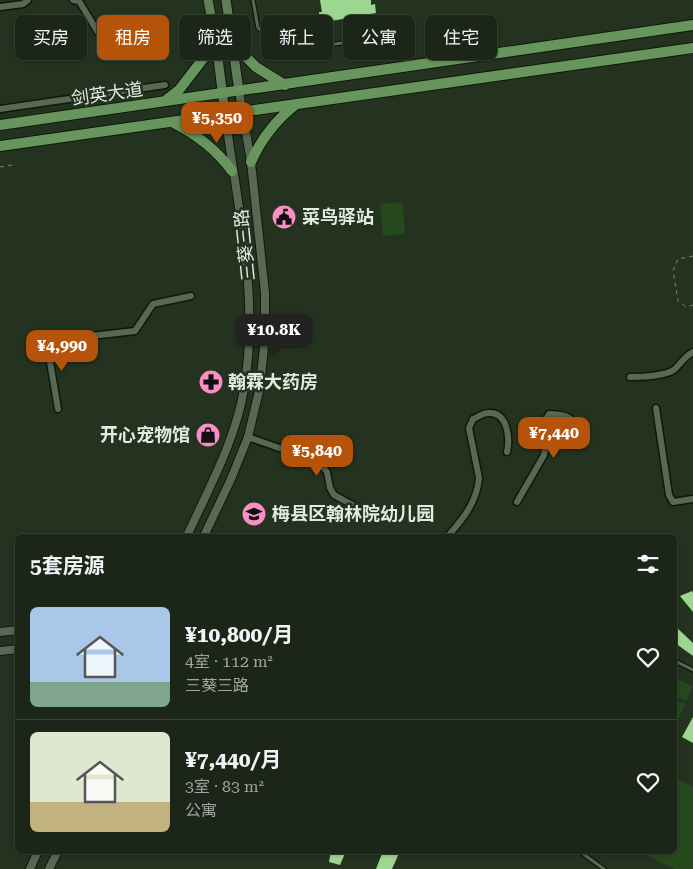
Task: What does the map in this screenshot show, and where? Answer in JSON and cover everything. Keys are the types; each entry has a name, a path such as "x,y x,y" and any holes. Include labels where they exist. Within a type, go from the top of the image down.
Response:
{"main road":[{"path":"208,0 211,15"},
{"path":"226,0 228,15"},
{"name":"剑英大道","path":"0,125 693,25"},
{"name":"剑英大道","path":"0,146 693,48"},
{"path":"164,102 179,90 202,60"},
{"path":"218,60 225,114"},
{"path":"234,60 239,91"},
{"path":"246,60 285,85"},
{"path":"251,162 268,131 279,118 295,105"},
{"path":"172,122 206,143 223,159 232,171"}],"street":[{"path":"0,7 23,4 28,0"},
{"path":"73,0 79,1 97,31"},
{"path":"0,109 165,85"},
{"name":"三葵三路","path":"205,534 231,479 248,437 260,387 265,337 265,293 251,162 239,91"},
{"name":"三葵三路","path":"187,534 230,441 244,390 250,334 249,282 225,114"},
{"path":"56,340 135,330 153,304 191,296"},
{"path":"46,338 58,409"},
{"path":"630,377 643,377 673,371 688,354 693,352"},
{"path":"656,408 669,495 673,502 693,500"},
{"path":"450,534 468,512 479,485 469,428 473,419 487,413 493,413 502,418 505,423 509,444 507,452"},
{"path":"518,502 544,455 546,444 543,426 549,414 562,414 571,418 579,428"},
{"path":"248,437 319,462 327,472 330,488 334,495 377,518"},
{"path":"0,632 15,630"},
{"path":"0,651 15,649"},
{"path":"30,869 37,854"},
{"path":"49,869 56,854"}],"lane":[{"path":"253,0 258,28 286,51 343,43"},
{"path":"677,662 693,670"},
{"path":"583,854 604,869"}],"path":[{"path":"0,167 12,166"},
{"path":"693,256 678,259 673,271 678,301 686,307 693,305"}],"green space":[{"path":"402,202 405,234 383,236 380,204"},
{"path":"677,679 693,687 686,701 677,697"},
{"path":"677,700 685,704 679,718 677,717"},
{"path":"677,779 693,787 693,869 674,869 644,854 677,854"}],"building":[{"path":"320,0 371,0 371,5 375,4 376,13 343,15 343,19 333,21 333,15 319,15 319,12 322,12"},
{"path":"692,591 693,593 693,612 680,596"},
{"path":"677,628 693,643 693,656 677,644"},
{"path":"693,717 693,743 682,737"},
{"path":"330,854 345,854 340,865 329,862"},
{"path":"382,854 399,854 392,869 376,869"}],"place":[{"name":"菜鸟驿站","path":"284,217"},
{"name":"翰霖大药房","path":"211,382"},
{"name":"开心宠物馆","path":"208,435"},
{"name":"梅县区翰林院幼儿园","path":"254,514"}]}
